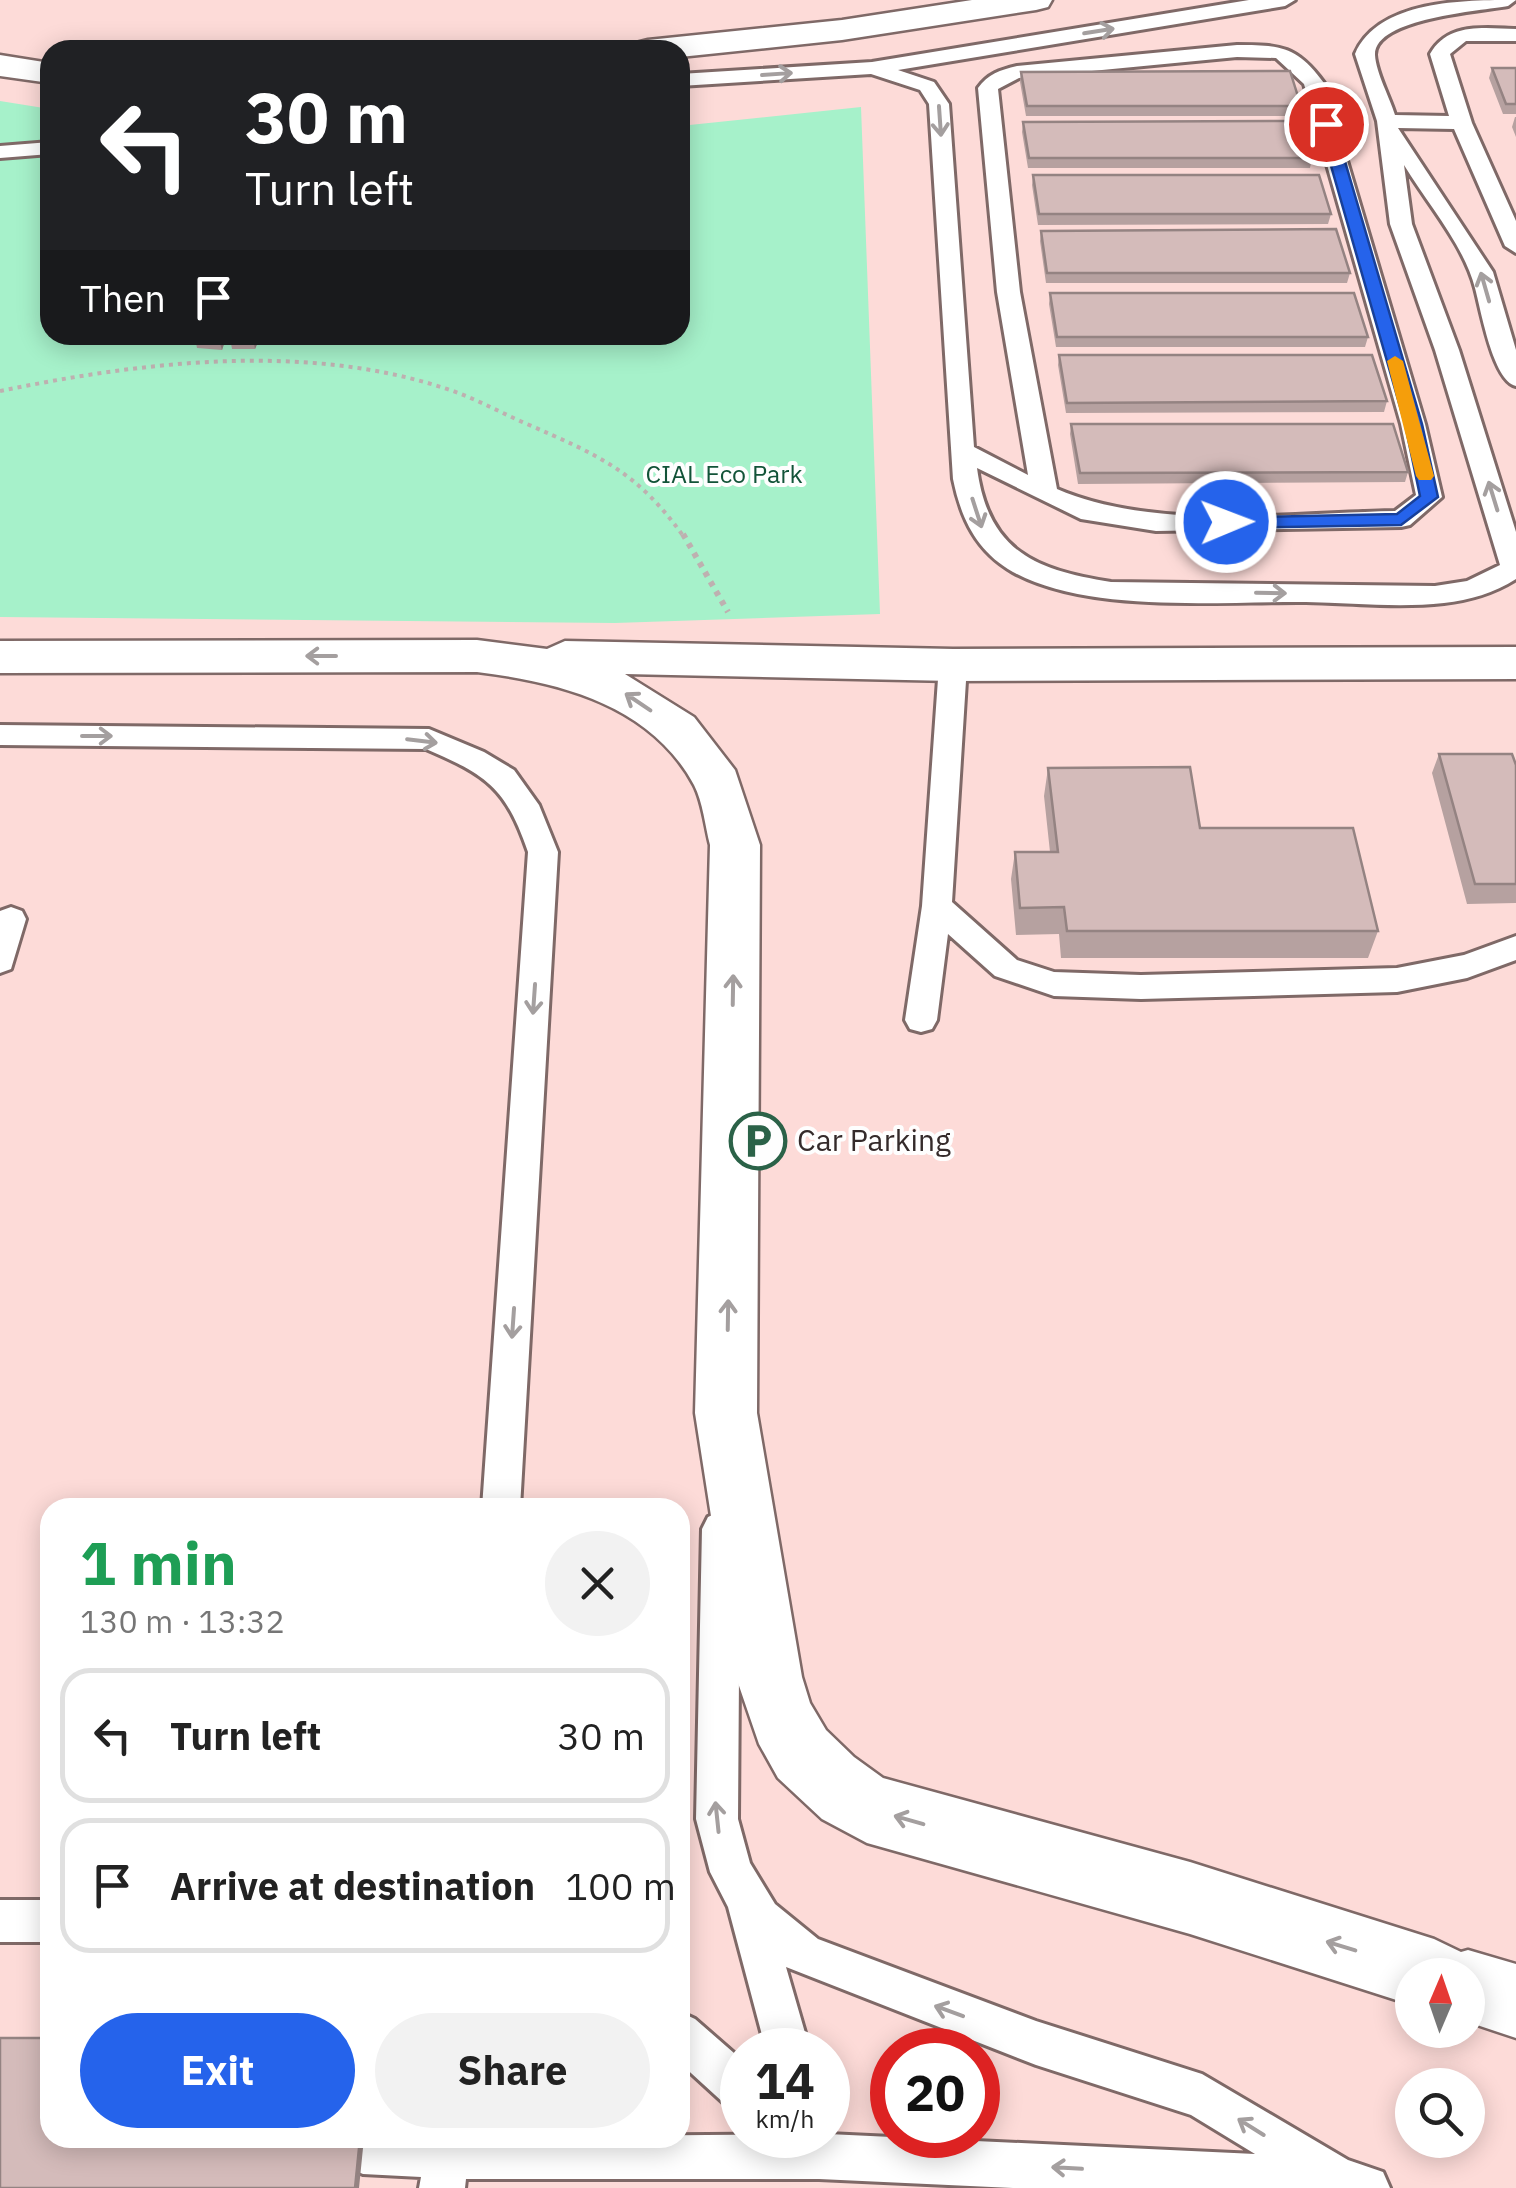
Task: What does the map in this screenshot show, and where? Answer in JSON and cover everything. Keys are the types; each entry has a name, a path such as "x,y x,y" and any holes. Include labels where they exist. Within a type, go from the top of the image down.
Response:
{"street":[{"path":"690,46 842,30 1036,0"},
{"path":"0,65 40,73"},
{"path":"477,656 544,664 617,688 677,729 718,782 734,844 726,1412 769,1678 780,1720 803,1759 866,1808 1190,1898 1395,1963"},
{"path":"0,657 477,656 953,665 1516,663"},
{"path":"1485,1991 1516,2001"}],"lane":[{"path":"690,79 872,68 1285,0"},
{"path":"1361,90 1366,54 1372,39 1386,26 1408,17 1508,0"},
{"path":"1516,35 1457,36 1442,46 1442,69 1516,246"},
{"path":"963,452 1090,513 1156,524 1401,519 1430,497 1413,424 1314,83 1295,57 1277,51 1018,72 998,78 988,88 963,452 982,529 1002,552 1032,572 1070,585 1111,592 1434,595 1468,592 1496,582 1515,569 1447,350 1400,224 1387,120"},
{"path":"872,68 913,78 936,94 977,260 1029,422 1045,494"},
{"path":"1314,83 1361,90 1387,120 1482,272 1500,340 1516,379"},
{"path":"1387,120 1462,123"},
{"path":"0,152 40,149"},
{"path":"921,1020 937,906 953,665"},
{"path":"0,736 429,739 494,767 526,800 543,852 502,1498"},
{"path":"937,906 1006,968 1054,984 1141,987 1397,980 1467,966 1516,948"},
{"path":"0,962 11,919"},
{"path":"726,1412 722,1451 716,1805 722,1848 744,1897 782,2028"},
{"path":"744,1897 760,1919 802,1954 1036,2042 1202,2096 1353,2185"},
{"path":"0,1921 40,1921"},
{"path":"690,2043 720,2069"},
{"path":"363,2151 445,2160 720,2156"},
{"path":"850,2156 1353,2185"}],"path":[{"path":"0,391 59,378 156,366 256,363 344,369 434,384 606,458 668,516 707,567 752,661"}],"shaded area":[{"name":"Car Parking","path":"0,0 1516,0 1516,2188 0,2188"}],"green space":[{"name":"CIAL Eco Park","path":"0,101 40,107 40,345 690,345 690,125 861,107 880,614 615,623 0,617"}],"building":[{"path":"1492,68 1516,68 1516,104 1506,104"},
{"path":"1290,71 1301,106 1027,106 1021,72"},
{"path":"1301,121 1312,158 1029,158 1023,122"},
{"path":"1033,175 1319,175 1331,214 1039,214"},
{"path":"1336,229 1350,273 1047,273 1041,231"},
{"path":"1050,293 1354,293 1368,337 1057,337"},
{"path":"1059,355 1372,355 1387,401 1067,403"},
{"path":"1071,424 1393,424 1408,472 1080,473"},
{"path":"1439,754 1512,754 1516,765 1516,884 1475,884"},
{"path":"1190,767 1200,828 1353,828 1378,931 1067,931 1064,907 1020,908 1015,852 1058,852 1048,768"},
{"path":"0,2038 40,2038 40,2148 359,2148 355,2188 0,2188"}],"slow traffic":[{"path":"1395,361 1425,476"}],"place":[{"name":"Car Parking","path":"758,1141"}],"route":[{"path":"1226,522 1401,519 1430,497 1377,294 1326,124"}]}
